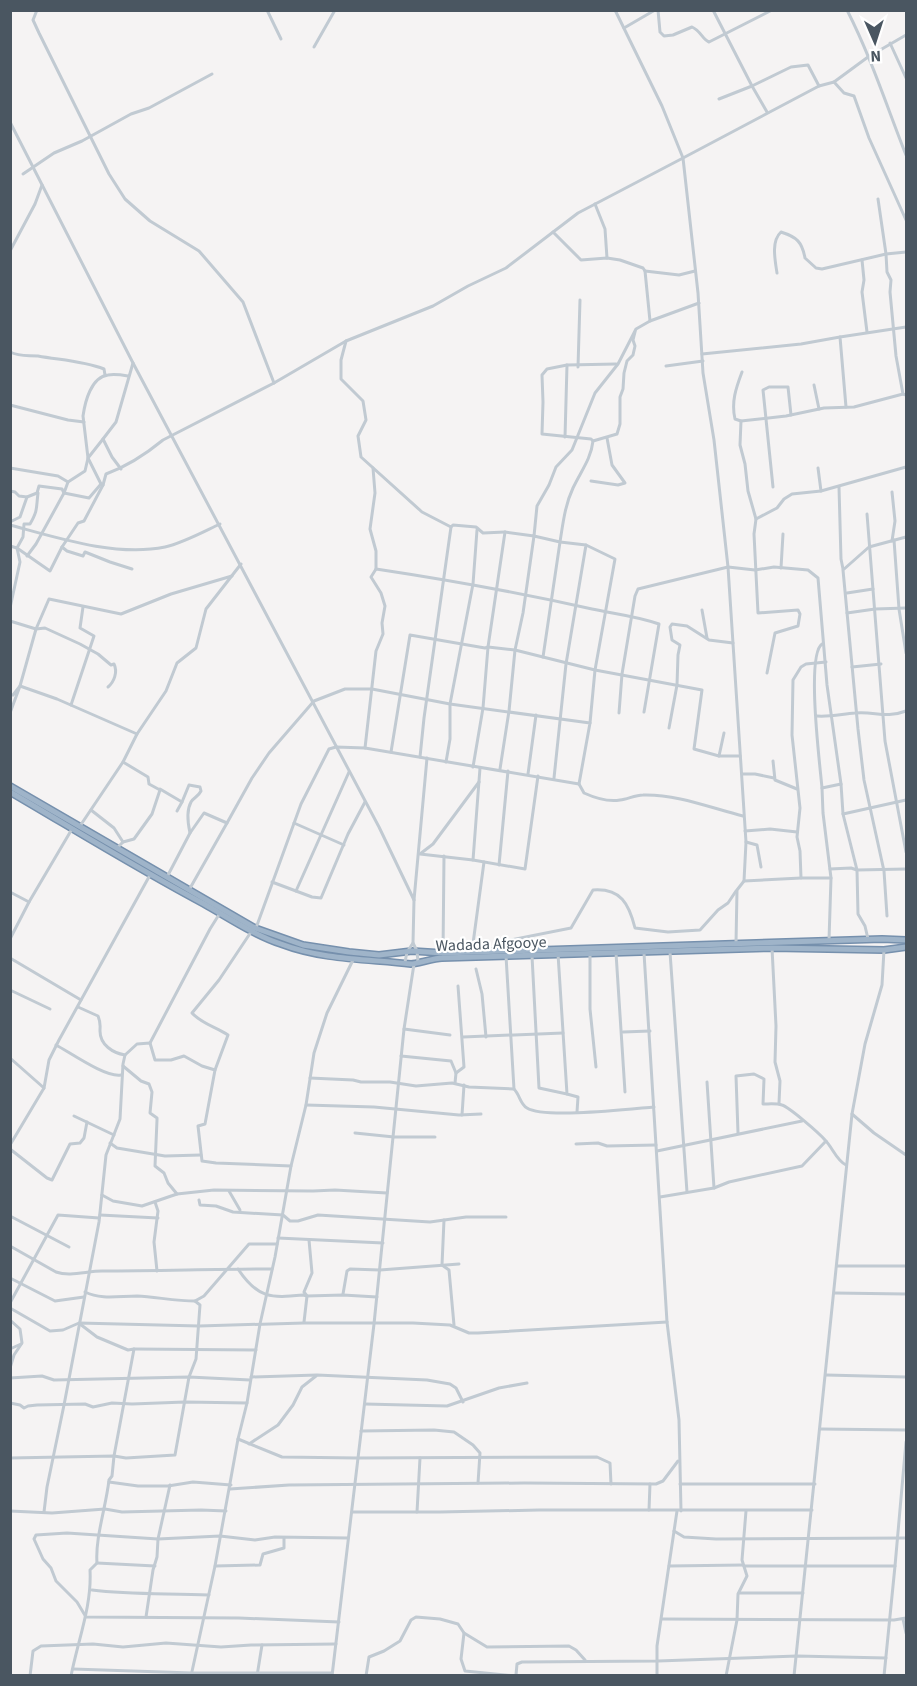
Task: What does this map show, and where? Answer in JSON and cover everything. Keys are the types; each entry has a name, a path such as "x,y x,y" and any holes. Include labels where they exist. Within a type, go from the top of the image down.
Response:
{"highway":[{"name":"Wadada Afgooye","path":"10,786 280,944 330,957 416,963 442,958 506,953 736,943 906,940"},
{"name":"Wadada Afgooye","path":"10,792 150,875 220,913 254,929 303,945 379,955 417,951 443,953 472,951 532,955 772,948 884,949 906,947"},
{"path":"880,939 884,949"},
{"path":"884,949 888,939"}],"street":[{"path":"37,10 33,20 109,174 125,199 150,221 198,251 243,302 274,383"},
{"path":"267,10 281,39"},
{"path":"314,47 336,10"},
{"path":"514,1089 505,941 571,928 593,890 606,889 618,895 630,909 635,928 668,932 700,930 718,910 728,903 744,881 746,842 728,567 702,354 699,303 683,158 662,106 615,10"},
{"path":"624,28 657,10 660,32 664,36 673,35 692,27 699,30 708,42 772,10"},
{"path":"713,10 767,112"},
{"path":"847,10 863,41 906,155"},
{"path":"10,546 17,548 50,571 78,523 84,521 106,474 121,469 173,435 274,383 346,341 433,306 468,285 506,268 578,213 767,112 819,86 834,82 868,57 906,35"},
{"path":"890,44 906,78"},
{"path":"719,99 791,67 808,65 819,86"},
{"path":"23,174 54,153 131,114 149,108 212,74"},
{"path":"834,82 844,93 854,96 869,138 906,220"},
{"path":"10,122 133,363 242,564 314,701 348,772 380,827 414,900"},
{"path":"10,251 35,204 42,185"},
{"path":"742,372 732,409 735,419 741,421 846,407 905,395 897,356 878,199"},
{"path":"595,204 605,229 607,258"},
{"path":"553,232 581,260 607,258 620,260 645,271 679,275 695,271"},
{"path":"777,273 774,254 777,237 781,232 796,237 803,247 805,258 816,268 822,269 886,254 906,252"},
{"path":"861,260 867,333"},
{"path":"645,271 650,321"},
{"path":"578,367 580,300"},
{"path":"500,769 537,506 556,467 572,450 595,393 618,364 636,329 650,321 699,303"},
{"path":"702,354 801,344 906,327"},
{"path":"618,364 547,369 542,375 542,434 593,441 617,435 620,424 620,396 627,361 633,355 636,329"},
{"path":"840,337 846,407"},
{"path":"346,341 341,360 341,379 363,401 366,420 358,436 361,457 422,512 451,527"},
{"path":"10,352 18,356 65,359 94,365 104,369 105,375"},
{"path":"666,366 703,361"},
{"path":"88,459 116,422 133,363"},
{"path":"565,437 567,366"},
{"path":"27,556 42,533 68,482 85,471 88,459 84,410 92,386 105,375 128,376"},
{"path":"814,385 819,409"},
{"path":"773,487 764,418 763,390 769,387 788,387 791,415"},
{"path":"10,405 84,422"},
{"path":"741,421 740,445 746,464 748,491 756,519 755,570 758,613 798,610 800,614 798,626 775,633 767,673"},
{"path":"591,481 618,485 625,483 612,465 607,438"},
{"path":"103,439 121,469"},
{"path":"543,657 565,508 580,472 589,460 593,441"},
{"path":"88,459 102,485"},
{"path":"365,748 376,651 383,633 385,606 381,593 371,577 376,569 376,551 370,529 375,493 373,467"},
{"path":"756,519 777,508 784,498 792,494 839,487 906,467"},
{"path":"10,468 58,476 68,482"},
{"path":"818,468 821,491"},
{"path":"39,486 62,489 64,493 89,498 102,485"},
{"path":"10,491 27,497 36,493 39,486"},
{"path":"10,608 20,562 17,548 23,537 24,524 30,524 35,518 39,504 37,502 39,486"},
{"path":"839,487 841,559 847,592 847,613 864,780 884,871 887,916"},
{"path":"892,492 895,521 893,540 899,609 906,653"},
{"path":"10,524 20,518 27,497"},
{"path":"867,513 889,764 906,852"},
{"path":"10,524 67,540 141,550 167,547 220,524"},
{"path":"451,527 463,524 476,527 477,530 483,532 505,532 586,545 615,559 595,670 590,723 579,784 584,793 605,800 620,801 642,795 653,796 716,807 743,816"},
{"path":"420,757 451,527"},
{"path":"446,762 450,739 450,704 473,584 477,530"},
{"path":"473,767 483,708 488,647 505,532"},
{"path":"781,568 783,534"},
{"path":"843,570 869,547 906,537"},
{"path":"554,778 566,664 586,545"},
{"path":"62,547 67,551 83,556 85,552 132,569"},
{"path":"80,826 123,762 137,734 166,691 177,663 196,648 206,609 242,564"},
{"path":"619,713 622,674 634,597 638,589 728,567 755,570 781,568 808,570 818,578 823,622 822,644 843,814 857,870 858,914 865,926 868,941"},
{"path":"376,569 473,584 605,612 632,615 659,624 644,712"},
{"path":"10,713 20,687 36,629 50,599 121,614 171,594 232,576"},
{"path":"847,592 873,589"},
{"path":"71,705 93,636 81,628 83,607"},
{"path":"847,613 906,608"},
{"path":"702,610 707,638"},
{"path":"10,621 36,629 45,628 89,649 115,666 113,682 108,687"},
{"path":"669,728 677,685 680,645 672,640 670,627 672,624 683,624 709,640 733,643"},
{"path":"391,752 410,635 463,645 515,650 566,664 702,690 694,748 719,756 741,756"},
{"path":"822,644 817,649 813,681 823,813 831,878 829,942"},
{"path":"801,878 797,832 800,808 792,735 793,680 801,667 810,662 826,662"},
{"path":"852,667 881,664"},
{"path":"20,687 71,705 137,734"},
{"path":"10,695 13,696 20,687"},
{"path":"189,890 252,778 269,753 314,701 345,689 372,689 450,704 590,723"},
{"path":"816,716 831,717 857,713 884,716 906,711"},
{"path":"528,774 537,715"},
{"path":"719,756 724,733"},
{"path":"291,1166 202,1161 198,1126 205,1124 215,1070 228,1035 199,1021 192,1013 219,980 254,929 301,804 329,749 336,747 365,748 579,784"},
{"path":"72,1669 192,1674 332,1674 398,1110 404,1029 416,963 417,951 413,943 414,900 427,758"},
{"path":"773,761 774,778"},
{"path":"123,762 144,773 148,777 149,784 182,802"},
{"path":"473,860 480,768"},
{"path":"499,865 508,771"},
{"path":"296,891 348,772"},
{"path":"742,774 774,778 797,789"},
{"path":"420,854 525,869 538,776"},
{"path":"420,854 433,844 479,782"},
{"path":"822,788 841,784"},
{"path":"177,811 189,785 200,787 199,796 193,800 189,808 190,833"},
{"path":"117,849 123,842 134,839 147,822 160,789"},
{"path":"843,814 906,800"},
{"path":"272,882 312,897 321,898 365,802"},
{"path":"91,810 114,828 123,842"},
{"path":"167,877 190,833 204,813 227,823"},
{"path":"294,823 344,844"},
{"path":"11,937 72,829"},
{"path":"745,831 770,829 797,832"},
{"path":"746,842 757,845 761,867"},
{"path":"443,953 444,856"},
{"path":"472,951 484,862"},
{"path":"830,869 884,871 906,869"},
{"path":"87,1122 84,1138 80,1143 70,1144 52,1180 10,1147 44,1088 56,1045 150,875"},
{"path":"744,881 831,878"},
{"path":"736,943 737,890"},
{"path":"10,892 29,902"},
{"path":"215,1070 184,1056 171,1060 155,1060 150,1043 220,913"},
{"path":"405,962 407,952 413,943"},
{"path":"772,948 776,1026 775,1062 780,1081 779,1103"},
{"path":"794,1676 852,1114 865,1044 883,979 884,949"},
{"path":"644,951 667,1322 679,1420 679,1510 657,1646 657,1676"},
{"path":"670,951 687,1192"},
{"path":"616,953 626,1092"},
{"path":"558,954 567,1094"},
{"path":"590,954 590,1010 596,1067"},
{"path":"532,955 538,1033 539,1088 578,1097 577,1112"},
{"path":"10,958 81,1000"},
{"path":"192,1674 210,1595 286,1190 306,1105 319,1034 335,993 353,960"},
{"path":"476,969 482,994 486,1037"},
{"path":"456,1072 464,1067 458,986"},
{"path":"10,990 50,1009"},
{"path":"78,1006 98,1016 103,1041 112,1052 125,1055"},
{"path":"404,1029 450,1035"},
{"path":"623,1032 650,1031"},
{"path":"463,1037 563,1033"},
{"path":"44,1512 52,1458 70,1379 90,1271 106,1155 122,1109 122,1075 125,1055 137,1044 150,1043"},
{"path":"56,1045 96,1068 116,1076 122,1075"},
{"path":"401,1056 451,1061 456,1072 455,1083"},
{"path":"10,1058 44,1088"},
{"path":"123,1064 123,1068 133,1073 141,1081 150,1084 150,1113 157,1120 156,1168 164,1173 168,1183 177,1194"},
{"path":"738,1133 735,1076 754,1074 764,1079 763,1104 779,1103 787,1107 812,1127 826,1141 841,1162 847,1165"},
{"path":"310,1078 416,1086 455,1083 514,1089 528,1110 549,1113 654,1107"},
{"path":"707,1082 714,1188"},
{"path":"462,1115 464,1085"},
{"path":"306,1105 462,1115 481,1114"},
{"path":"852,1114 874,1133 906,1155"},
{"path":"74,1116 114,1135"},
{"path":"657,1151 802,1121"},
{"path":"355,1133 394,1137 435,1137"},
{"path":"660,1197 714,1188 729,1182 802,1166 826,1141"},
{"path":"110,1143 117,1148 155,1155 201,1155"},
{"path":"576,1144 656,1145"},
{"path":"102,1195 113,1201 139,1205 177,1194 214,1190 335,1190 387,1193"},
{"path":"229,1191 237,1209 241,1211"},
{"path":"199,1200 200,1205 216,1206 232,1212 283,1215 290,1221 318,1215 430,1222 466,1217 506,1217"},
{"path":"155,1201 158,1218 154,1240 157,1271"},
{"path":"10,1303 58,1215 158,1218"},
{"path":"10,1216 69,1247"},
{"path":"442,1265 444,1220"},
{"path":"278,1238 383,1243"},
{"path":"308,1296 304,1292 312,1273 309,1240"},
{"path":"10,1278 55,1301 84,1294 96,1298 112,1296 195,1301 204,1296 249,1244 277,1244"},
{"path":"10,1246 61,1273 272,1269"},
{"path":"343,1295 346,1274 350,1269 380,1270 459,1264"},
{"path":"442,1265 449,1270 454,1325"},
{"path":"837,1266 906,1266"},
{"path":"238,1269 261,1294 276,1297 303,1294 377,1297"},
{"path":"834,1293 906,1294"},
{"path":"304,1323 308,1296"},
{"path":"10,1458 174,1456 189,1377 197,1351 201,1307 195,1301"},
{"path":"10,1308 50,1331 63,1330 79,1323 199,1326 413,1323 454,1325 469,1333 478,1333 667,1322"},
{"path":"10,1320 20,1329 22,1343 14,1355 10,1368"},
{"path":"79,1323 97,1338 128,1350 256,1350"},
{"path":"10,1349 22,1343"},
{"path":"71,1676 92,1590 90,1570 97,1563 99,1535 112,1476 127,1378 134,1349"},
{"path":"10,1378 42,1376 54,1380 317,1375 412,1378 450,1384 456,1388 463,1402"},
{"path":"249,1443 278,1425 293,1405 302,1387 317,1375"},
{"path":"826,1375 906,1377"},
{"path":"364,1404 447,1406 499,1388 527,1383"},
{"path":"10,1403 16,1403 24,1408 85,1404 93,1407 112,1403 247,1403"},
{"path":"820,1429 906,1430"},
{"path":"361,1431 454,1432 478,1449 480,1457 478,1483"},
{"path":"238,1439 282,1456 602,1458 610,1463 611,1484"},
{"path":"884,1676 906,1442"},
{"path":"417,1512 420,1458"},
{"path":"109,1482 138,1486 193,1482 230,1487 478,1483 658,1484 679,1460"},
{"path":"648,1510 650,1484"},
{"path":"680,1484 815,1484"},
{"path":"146,1617 158,1539 170,1485"},
{"path":"10,1511 74,1513 105,1509 116,1512 226,1511"},
{"path":"351,1512 812,1510"},
{"path":"726,1676 739,1593 747,1576 744,1565 746,1511"},
{"path":"674,1531 684,1537 906,1538"},
{"path":"86,1617 77,1602 56,1581 34,1539 36,1535 45,1533 158,1539 220,1536 255,1540 275,1537 348,1538"},
{"path":"215,1566 260,1565 263,1554 284,1548 284,1538"},
{"path":"97,1563 155,1566"},
{"path":"669,1566 895,1566"},
{"path":"92,1590 123,1594 210,1595"},
{"path":"739,1593 803,1593"},
{"path":"86,1617 304,1619 339,1622"},
{"path":"366,1676 369,1657 400,1641 404,1630 414,1617 440,1619 458,1624 464,1633 490,1647 569,1646 585,1660"},
{"path":"662,1619 890,1620 905,1618 906,1633"},
{"path":"464,1633 461,1659 465,1671 516,1675 517,1664 522,1662 658,1661 797,1656 886,1658"},
{"path":"30,1676 34,1648 41,1646 93,1644 123,1647 166,1643 221,1647 336,1644"},
{"path":"257,1674 262,1645"}]}
